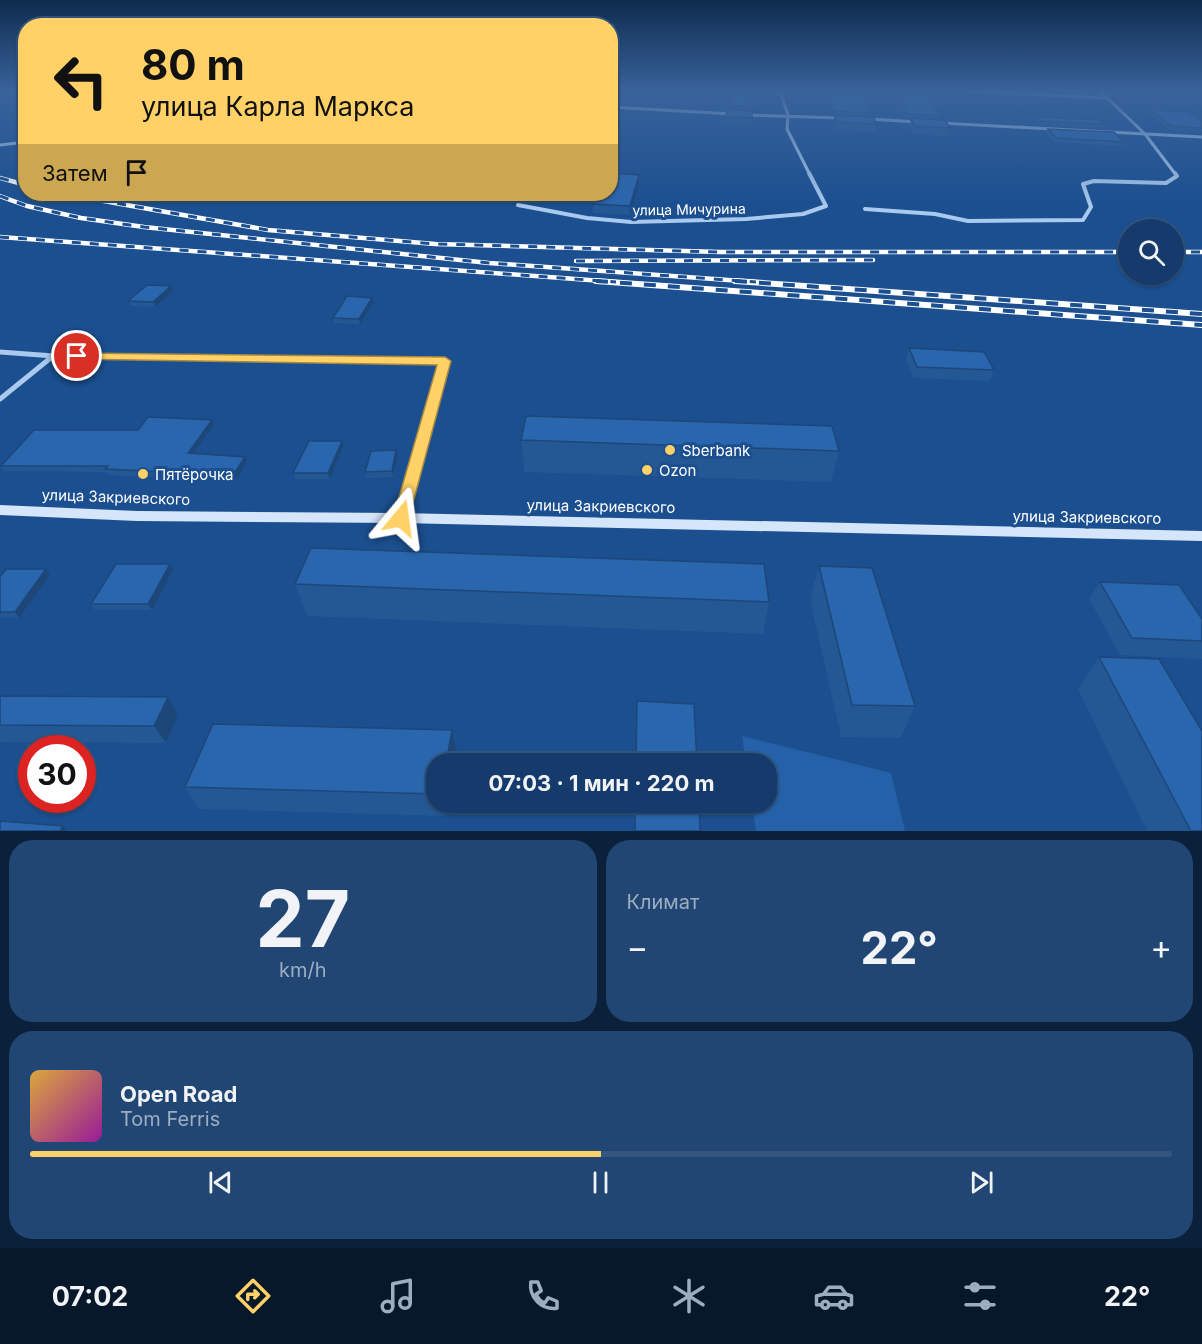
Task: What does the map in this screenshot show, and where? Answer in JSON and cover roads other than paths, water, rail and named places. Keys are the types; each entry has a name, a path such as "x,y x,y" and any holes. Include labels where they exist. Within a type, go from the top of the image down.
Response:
{"main road":[{"name":"улица Закриевского","path":"0,510 137,516 401,518 1202,536"}],"street":[{"name":"улица Мичурина","path":"518,205 587,218 631,222 746,219 804,214 826,206 787,130"},
{"path":"1063,130 1202,137"},
{"path":"865,209 935,214 968,221 1083,220 1091,207 1083,184 1094,181 1166,183 1177,176 1141,130"},
{"path":"0,145 18,143"},
{"path":"0,352 54,356 445,361 401,518"},
{"path":"0,399 54,356"}],"railway":[{"path":"0,178 18,183"},
{"path":"0,196 27,206 81,218 144,227 489,263 756,282"},
{"path":"104,201 268,230 435,244 720,252 1118,252"},
{"path":"0,237 616,282"},
{"path":"1184,252 1202,252"},
{"path":"576,261 873,260"},
{"path":"596,281 1202,325"},
{"path":"735,281 1202,314"}],"place":[{"name":"Sberbank","path":"670,450"},
{"name":"Ozon","path":"647,470"},
{"name":"Пятёрочка","path":"143,474"}]}
